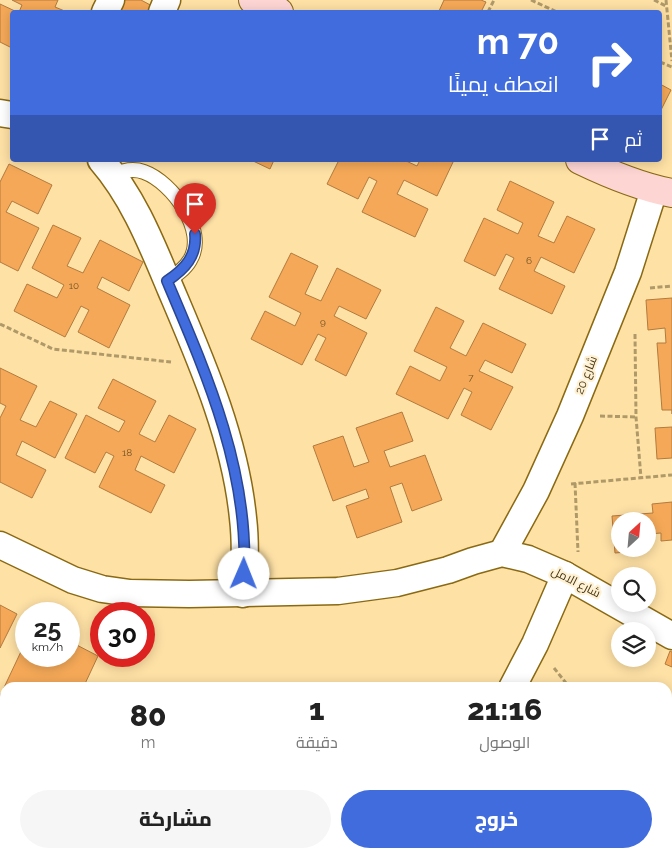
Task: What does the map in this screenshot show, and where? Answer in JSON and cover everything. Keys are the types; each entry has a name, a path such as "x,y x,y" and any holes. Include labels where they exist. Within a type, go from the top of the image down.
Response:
{"street":[{"path":"253,0 275,10"},
{"path":"585,162 663,192"},
{"path":"107,167 141,222 167,281 203,366 228,442 243,517 245,555 243,594"},
{"name":"شارع 20","path":"502,553 536,491 570,416 628,272 663,192"},
{"path":"0,545 73,580 102,589 130,593 243,594 338,591 397,582 448,570 502,553"},
{"name":"شارع الامل","path":"502,553 528,559 572,578 672,636"},
{"path":"515,682 572,578"}],"lane":[{"path":"107,167 145,172 152,176 172,194 189,218 195,234 194,251 186,266 167,281"}],"path":[{"path":"531,0 553,10"},
{"path":"654,0 666,6"},
{"path":"666,0 672,61"},
{"path":"0,324 53,349 203,366"},
{"path":"635,329 636,417 641,478"},
{"path":"570,416 636,417"},
{"path":"536,491 575,483 672,476"},
{"path":"572,578 575,483"}],"building":[{"path":"12,0 58,0 55,7 62,10 20,10 22,5"},
{"path":"119,0 141,0 154,7 152,10 116,10"},
{"path":"444,0 481,0 486,2 482,10 439,10"},
{"path":"0,4 13,10 10,10 10,47 0,42"},
{"path":"662,85 671,90 662,108"},
{"path":"255,162 273,162 270,169"},
{"path":"338,162 408,162 417,166 419,162 453,162 437,196 404,180 397,194 428,209 415,237 362,212 377,181 369,177 358,199 327,184"},
{"path":"9,164 52,185 38,214 12,201 6,212 39,228 18,271 0,262 0,182"},
{"path":"510,181 554,202 538,236 554,243 567,216 595,229 574,273 541,257 534,271 565,286 552,314 499,289 514,258 506,254 495,276 464,261 484,218 518,234 523,223 497,210"},
{"path":"53,225 81,238 67,266 83,273 100,240 143,262 129,291 102,277 97,288 130,305 109,348 78,332 89,310 81,306 65,337 14,311 27,284 57,298 64,285 32,268"},
{"path":"291,253 318,266 305,294 321,301 337,268 381,290 366,319 339,306 334,316 367,333 346,376 315,360 326,338 318,334 302,365 251,339 265,311 295,326 301,313 269,297"},
{"path":"672,298 672,410 662,410 657,343 666,343 665,328 648,330 646,300"},
{"path":"436,307 464,321 450,348 466,356 483,323 526,344 512,373 485,360 479,371 513,387 491,430 461,415 472,392 464,388 448,419 396,394 410,366 440,381 447,367 414,351"},
{"path":"0,368 37,386 20,420 36,427 50,401 77,414 55,458 22,441 16,455 46,470 32,498 0,482 0,418 6,406 0,403"},
{"path":"113,379 156,401 139,434 155,442 169,415 196,429 174,473 141,456 135,470 165,485 151,513 99,487 114,456 106,452 95,473 65,458 86,415 119,432 125,421 98,408"},
{"path":"402,412 413,441 384,451 390,467 425,455 442,500 412,511 402,483 390,487 402,522 357,538 346,506 369,498 366,489 333,501 313,446 343,436 354,467 369,462 356,428"},
{"path":"672,427 672,458 657,459 655,428"},
{"path":"672,502 672,540 661,541 661,533 656,533 656,512 653,512 652,504"},
{"path":"0,605 15,613 15,618 0,648"},
{"path":"80,647 90,652 90,667 93,667 86,682 7,682 15,664 15,667 80,667"},
{"path":"670,651 672,652 672,667 665,664"}],"route":[{"path":"195,234 196,243 191,260 167,281 203,366 228,442 243,517 244,574"}]}
